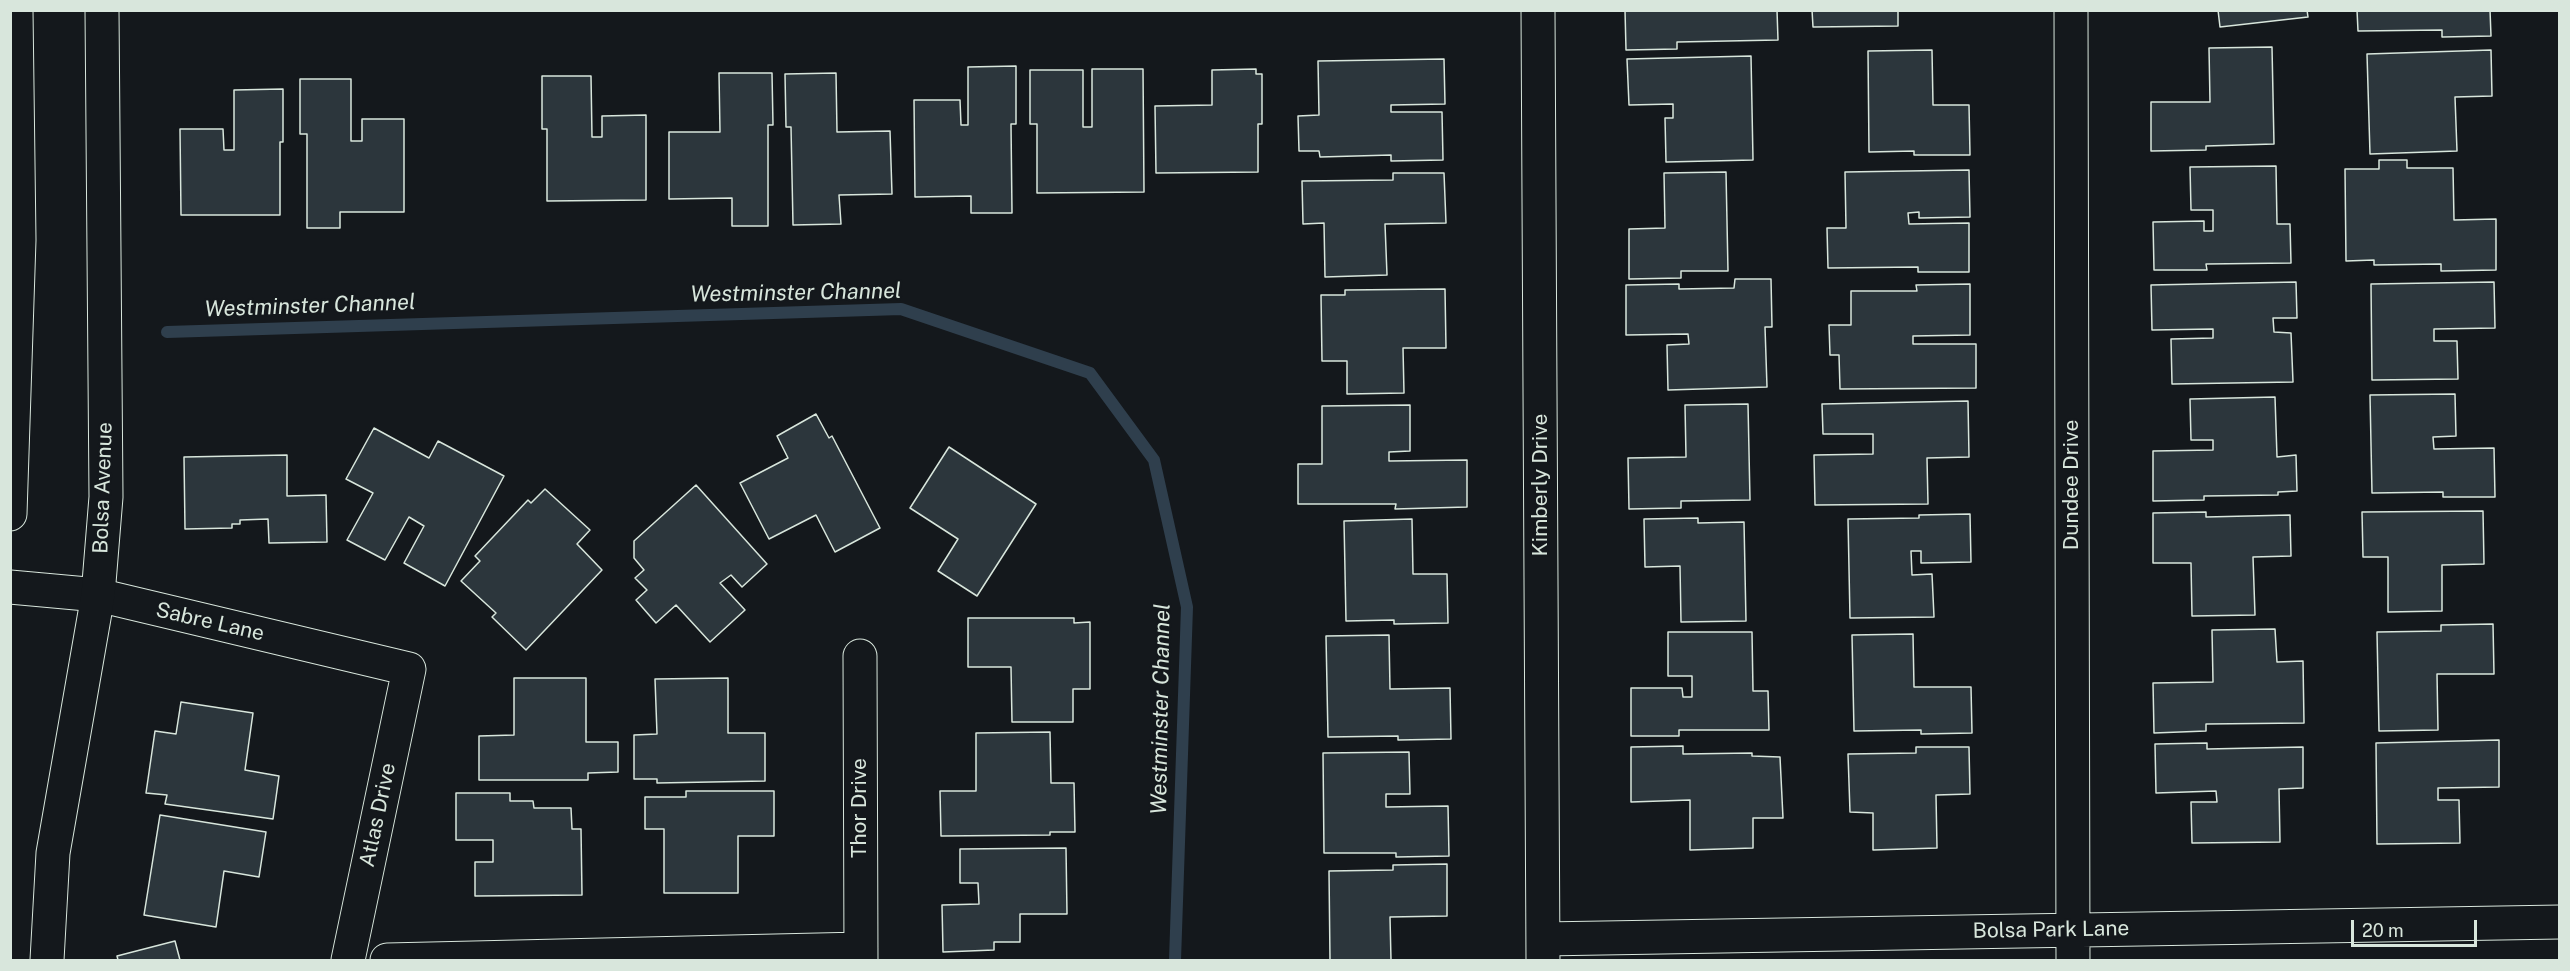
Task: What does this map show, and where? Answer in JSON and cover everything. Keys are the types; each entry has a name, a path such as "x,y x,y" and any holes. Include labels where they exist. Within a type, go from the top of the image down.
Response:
{"street":[{"path":"10,514 16,10"},
{"name":"Bolsa Avenue","path":"47,960 53,853 98,595 106,497 102,10"},
{"name":"Kimberly Drive","path":"1538,10 1543,950"},
{"name":"Dundee Drive","path":"2071,10 2073,945"},
{"name":"Sabre Lane","path":"10,587 98,595 408,669"},
{"name":"Thor Drive","path":"860,656 861,955"},
{"name":"Atlas Drive","path":"348,960 408,669"},
{"name":"Bolsa Park Lane","path":"1543,950 2073,945 2559,922"},
{"path":"387,960 861,955"}],"building":[{"path":"1625,10 1777,10 1778,40 1677,42 1677,49 1626,50"},
{"path":"1812,10 1898,10 1898,26 1813,27"},
{"path":"2218,10 2307,10 2308,17 2220,27"},
{"path":"2357,10 2490,10 2491,36 2442,37 2442,30 2358,31"},
{"path":"2272,47 2274,144 2206,146 2206,150 2151,151 2151,102 2210,102 2209,48"},
{"path":"1932,50 1933,105 1969,105 1970,155 1914,155 1914,151 1869,152 1868,51"},
{"path":"2491,50 2492,96 2455,97 2457,151 2370,154 2367,54"},
{"path":"1751,56 1753,160 1666,162 1665,118 1673,118 1673,104 1629,105 1627,59"},
{"path":"1444,59 1445,104 1391,105 1391,112 1442,112 1443,160 1391,161 1391,155 1320,157 1319,151 1299,151 1298,116 1319,115 1318,61"},
{"path":"1016,66 1016,124 1011,124 1012,213 971,213 971,196 915,197 914,100 960,100 961,125 968,125 968,67"},
{"path":"1092,69 1143,69 1144,192 1037,193 1037,124 1030,124 1030,70 1083,70 1083,127 1092,127"},
{"path":"1256,69 1256,74 1262,74 1262,124 1258,124 1258,172 1156,173 1155,106 1212,105 1212,70"},
{"path":"719,73 772,73 773,125 768,125 768,226 732,226 732,198 669,199 669,132 720,132"},
{"path":"836,73 837,132 890,131 892,194 839,195 841,224 793,225 791,127 786,127 785,74"},
{"path":"542,76 591,76 592,137 602,137 602,116 646,115 646,200 547,201 547,129 542,129"},
{"path":"300,79 351,79 351,141 362,141 362,119 404,119 404,212 340,212 340,228 307,228 307,134 300,134"},
{"path":"283,89 280,215 181,215 180,129 223,129 224,150 234,150 234,90"},
{"path":"2379,160 2407,160 2407,168 2453,168 2454,220 2496,219 2496,270 2441,271 2441,264 2374,265 2374,260 2346,261 2345,169 2379,169"},
{"path":"2276,166 2277,224 2290,224 2291,263 2206,264 2207,270 2154,270 2153,222 2204,221 2204,231 2213,231 2213,210 2191,210 2190,167"},
{"path":"1969,170 1970,217 1919,218 1919,212 1908,213 1909,224 1969,223 1969,272 1918,272 1918,267 1828,268 1827,228 1846,228 1845,172"},
{"path":"1726,172 1728,271 1681,271 1681,278 1629,279 1629,229 1665,228 1664,173"},
{"path":"1393,173 1444,173 1446,223 1385,224 1387,275 1325,277 1324,223 1303,224 1302,181 1393,180"},
{"path":"1735,279 1771,279 1772,327 1765,327 1767,387 1668,390 1667,345 1689,344 1688,334 1626,335 1626,285 1679,284 1679,289 1734,288"},
{"path":"2296,282 2297,318 2273,318 2274,332 2291,333 2293,382 2172,384 2171,339 2213,338 2213,329 2152,330 2151,285"},
{"path":"2494,282 2495,328 2434,329 2434,341 2457,341 2458,379 2372,380 2371,284"},
{"path":"1970,284 1970,335 1913,336 1913,344 1976,344 1976,388 1840,389 1839,355 1830,355 1829,325 1851,325 1851,291 1917,291 1916,285"},
{"path":"1445,289 1446,348 1403,348 1404,393 1347,394 1347,361 1322,361 1321,295 1345,295 1345,290"},
{"path":"2455,394 2456,436 2433,437 2434,449 2494,448 2495,497 2443,497 2443,492 2372,493 2370,395"},
{"path":"2275,397 2277,457 2296,455 2297,491 2278,492 2278,495 2204,496 2204,500 2153,501 2153,451 2213,450 2213,440 2191,440 2190,399"},
{"path":"1968,401 1969,457 1927,458 1928,504 1815,505 1814,455 1873,454 1873,434 1823,434 1822,404"},
{"path":"1748,404 1750,500 1681,501 1681,508 1629,509 1628,458 1686,457 1685,405"},
{"path":"1410,405 1410,451 1389,452 1389,461 1467,460 1467,507 1395,509 1396,504 1298,504 1298,464 1322,464 1322,406"},
{"path":"816,414 829,438 832,436 880,528 835,552 816,515 769,539 740,483 788,458 777,436"},
{"path":"374,428 429,458 438,441 504,476 445,586 404,563 424,526 409,517 385,560 347,540 373,493 346,479"},
{"path":"949,447 1036,504 977,596 938,571 958,539 910,508"},
{"path":"287,455 287,496 326,495 327,542 269,543 268,519 240,520 240,524 232,524 232,528 185,529 184,457"},
{"path":"696,485 767,564 742,587 731,575 720,583 745,610 710,642 676,605 656,623 636,600 647,590 635,578 644,570 634,558 634,541"},
{"path":"545,489 590,530 577,544 602,570 526,650 492,617 496,613 461,581 480,561 475,556 528,500 531,503"},
{"path":"2483,511 2484,564 2442,565 2442,611 2388,612 2388,557 2363,557 2362,512"},
{"path":"2206,512 2206,517 2290,515 2291,556 2253,557 2255,615 2192,616 2191,563 2153,563 2153,513"},
{"path":"1970,514 1971,562 1921,563 1921,551 1911,551 1912,575 1932,574 1934,617 1850,618 1848,519 1919,518 1919,515"},
{"path":"1698,518 1698,523 1744,522 1746,621 1681,622 1680,566 1645,567 1644,519"},
{"path":"1412,519 1413,574 1447,574 1448,623 1394,624 1394,620 1346,621 1344,521"},
{"path":"968,618 1074,618 1074,623 1090,622 1090,689 1073,689 1073,722 1012,722 1011,667 968,667"},
{"path":"2493,624 2494,674 2437,674 2438,730 2379,731 2377,632 2441,631 2441,625"},
{"path":"2275,629 2277,662 2303,661 2304,723 2206,724 2206,731 2154,733 2153,683 2213,682 2212,630"},
{"path":"1668,632 1752,632 1753,691 1768,691 1769,730 1679,730 1679,736 1631,736 1631,688 1682,688 1683,697 1692,697 1692,676 1668,676"},
{"path":"1913,634 1914,687 1971,687 1972,733 1921,734 1921,730 1854,731 1852,635"},
{"path":"1389,635 1390,689 1450,688 1451,739 1398,740 1398,736 1328,737 1326,636"},
{"path":"514,678 586,678 586,742 618,742 618,772 588,773 588,780 479,780 479,736 514,735"},
{"path":"728,678 728,733 765,733 765,781 657,783 657,779 634,779 634,735 657,734 655,679"},
{"path":"181,702 253,713 245,770 279,776 273,819 165,804 167,795 146,793 155,731 176,734"},
{"path":"1050,732 1051,783 1074,783 1075,832 1050,832 1050,835 941,836 940,791 976,791 976,733"},
{"path":"2499,740 2499,787 2438,788 2438,800 2459,800 2460,843 2377,844 2376,743"},
{"path":"2207,743 2207,749 2303,747 2303,788 2279,789 2280,842 2192,843 2191,802 2217,802 2216,791 2156,793 2155,744"},
{"path":"1683,746 1683,754 1752,753 1752,756 1780,757 1783,818 1753,818 1753,848 1690,850 1690,800 1631,802 1631,747"},
{"path":"1916,747 1969,747 1970,794 1936,795 1937,848 1873,850 1873,813 1850,812 1848,754 1916,753"},
{"path":"1409,752 1410,794 1386,794 1386,807 1448,806 1449,856 1396,857 1396,853 1324,853 1323,753"},
{"path":"686,791 774,791 774,836 738,836 738,893 664,893 664,829 645,829 645,797 686,797"},
{"path":"456,793 510,793 510,801 533,801 534,808 571,808 572,829 581,829 582,895 475,896 475,862 493,862 493,840 456,840"},
{"path":"160,815 266,832 259,877 224,871 216,927 144,915"},
{"path":"1066,848 1067,914 1020,914 1020,942 994,942 994,950 943,952 942,905 979,904 978,883 960,883 960,849"},
{"path":"1447,864 1447,916 1390,917 1391,960 1330,960 1329,871 1393,870 1393,865"},
{"path":"175,941 180,960 118,960 117,956"}],"waterway":[{"name":"Westminster Channel","path":"167,332 901,309 1090,373 1154,460 1187,607 1175,960"}]}
